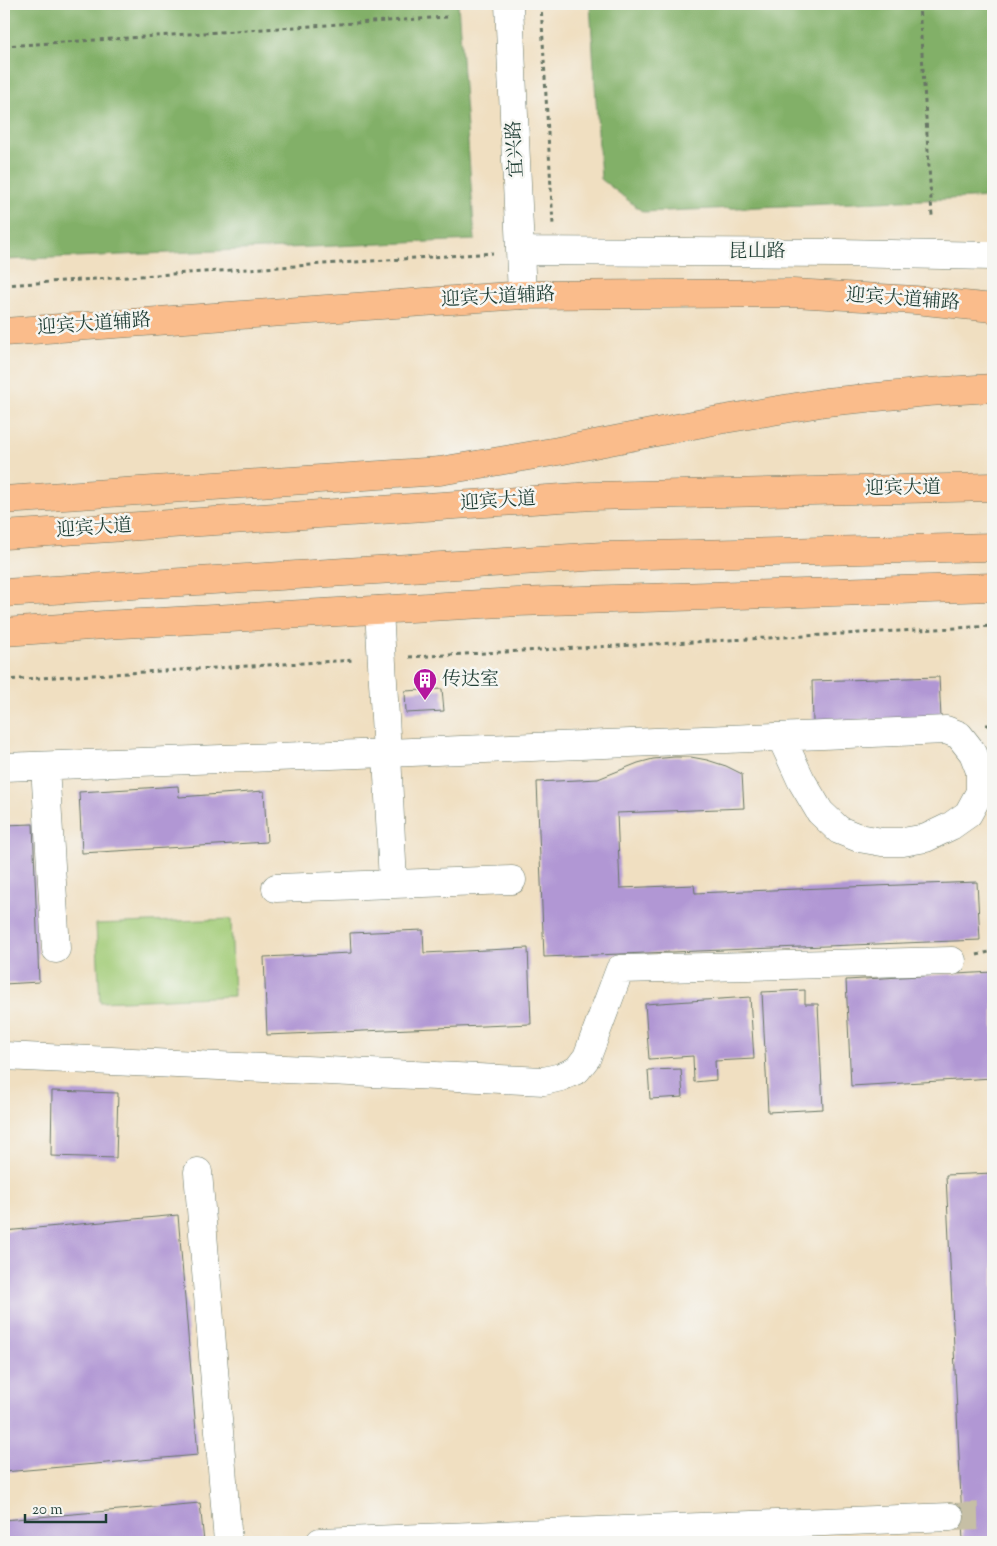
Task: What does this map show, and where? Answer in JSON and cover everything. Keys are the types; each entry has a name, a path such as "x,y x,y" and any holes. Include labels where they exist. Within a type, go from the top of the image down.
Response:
{"main road":[{"name":"迎宾大道辅路","path":"4,332 522,295 793,293 914,300 993,308"},
{"path":"4,500 440,470 558,451 712,421 826,402 993,388"},
{"name":"迎宾大道","path":"4,535 592,496 993,487"},
{"path":"4,593 603,556 993,547"},
{"path":"4,632 114,624 518,602 993,586"}],"street":[{"name":"宜兴路","path":"510,4 522,295"},
{"name":"昆山路","path":"521,251 993,256"},
{"path":"379,610 394,884"},
{"path":"4,768 946,730 959,735 973,752 980,771 980,792 968,814 951,826 926,838 903,842 882,842 859,838 839,830 820,812 801,780 781,737"},
{"path":"45,766 56,949"},
{"path":"276,888 512,880"},
{"path":"4,1056 544,1081 561,1077 577,1070 587,1057 620,969 952,960"},
{"path":"198,1172 228,1542"},
{"path":"320,1542 950,1517"}],"path":[{"path":"542,4 555,251"},
{"path":"919,4 932,216"},
{"path":"4,46 448,17"},
{"path":"4,285 521,251"},
{"path":"4,680 993,626"}],"green space":[{"path":"4,4 458,4 475,240 4,260"},
{"path":"590,4 993,4 993,197 643,212 601,179"},
{"path":"231,919 234,996 100,1002 96,924"}],"building":[{"path":"939,677 941,718 813,722 812,681"},
{"name":"传达室","path":"442,689 444,711 406,713 405,691"},
{"path":"674,757 691,757 707,760 742,774 744,808 617,813 620,888 694,885 695,893 977,882 980,940 544,957 537,782 598,779 638,763"},
{"path":"178,786 179,797 264,791 267,842 82,853 79,792"},
{"path":"33,824 39,982 4,984 4,825"},
{"path":"423,930 424,953 528,948 531,1024 267,1035 264,957 351,953 350,933"},
{"path":"993,972 993,1078 851,1086 846,980"},
{"path":"805,990 805,1004 818,1004 823,1109 768,1112 762,992"},
{"path":"750,997 754,1059 715,1061 716,1080 694,1082 693,1056 649,1059 645,1004"},
{"path":"681,1069 683,1097 650,1099 648,1070"},
{"path":"52,1091 118,1093 116,1158 51,1156"},
{"path":"993,1173 993,1542 963,1542 946,1175"},
{"path":"178,1215 198,1455 4,1472 4,1231"},
{"path":"200,1503 204,1542 4,1542 4,1520"}],"tunnel":[{"path":"950,1517 993,1516"}],"place":[{"name":"传达室","path":"425,701"}]}
